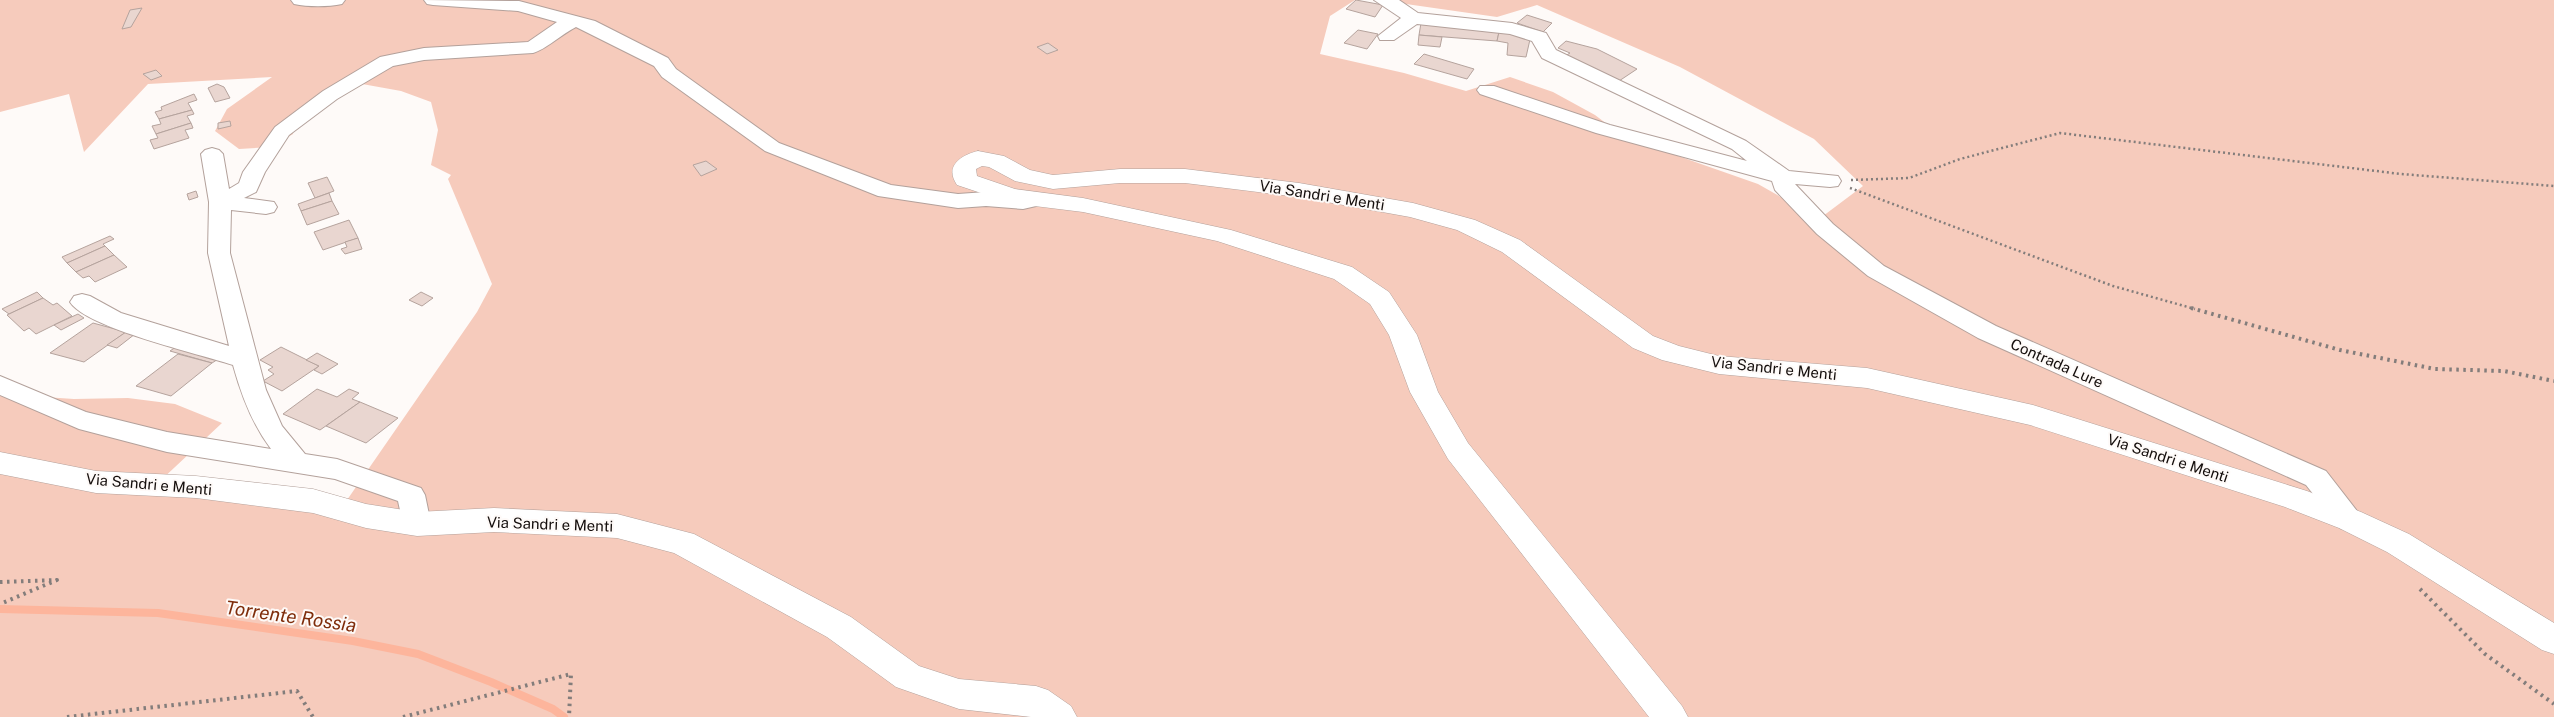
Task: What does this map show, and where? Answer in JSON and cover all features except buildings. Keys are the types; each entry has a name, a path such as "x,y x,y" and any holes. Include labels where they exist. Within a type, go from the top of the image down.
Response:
{"main road":[{"name":"Via Sandri e Menti","path":"1670,717 1458,451 1424,392 1403,334 1380,298 1343,273 1222,235 1101,209 1011,196 964,180 964,166 978,158 996,161 1023,176 1053,182 1120,176 1185,176 1299,190 1413,210 1466,225 1511,246 1643,342 1672,353 1719,365 1867,378 2034,415 2296,499 2350,520 2398,543 2554,640"},
{"name":"Via Sandri e Menti","path":"0,463 96,482 196,487 313,501 366,516 417,524 494,520 616,526 683,543 839,627 908,677 959,694 1036,701 1059,717"}],"street":[{"path":"300,0 336,0"},
{"path":"433,0 519,6 588,25 661,62 669,73 772,147 886,190 958,201 1023,202 1037,199"},
{"path":"1383,0 1395,5 1413,18 1512,29 1538,37 1549,54 1739,145 1783,176"},
{"path":"1387,36 1413,18"},
{"path":"220,202 248,187 254,172 282,131 330,95 387,61 424,54 533,47 552,32 572,22"},
{"path":"1487,90 1603,129 1783,176 1830,181"},
{"path":"212,154 220,202 219,253 244,359 253,390 271,430 296,462"},
{"name":"Contrada Lure","path":"1783,176 1783,185 1825,229 1876,271 1987,332 2316,478 2350,520"},
{"path":"220,202 266,207"},
{"path":"82,302 112,319 244,359"},
{"path":"0,385 88,422 167,442 336,469 411,494 417,524"}],"path":[{"path":"1830,181 1909,178 1960,160 2060,133 2401,174 2554,186"},
{"path":"1830,181 2113,286 2340,350 2435,369 2504,371 2554,381"},
{"path":"0,582 57,580 0,604"},
{"path":"2414,584 2485,654 2554,704"},
{"path":"403,717 570,674 569,717"},
{"path":"67,717 296,691 312,717"}],"shaded area":[{"path":"0,0 1355,0 1330,16 1320,54 1404,73 1466,91 1510,77 1553,92 1595,115 1624,137 1758,184 1819,219 1863,186 1814,139 1680,67 1537,5 1497,17 1378,0 2554,0 2554,717 0,717 0,394 74,399 128,398 175,404 222,423 159,482 347,500 477,312 492,284 448,179 451,175 431,165 438,130 431,102 401,91 351,82 295,121 293,134 271,147 239,149 215,131 227,109 272,77 148,84 84,152 69,94 0,112"}],"waterway":[{"name":"Torrente Rossia","path":"0,609 158,613 353,641 418,654 491,682 553,709 564,717"}]}
